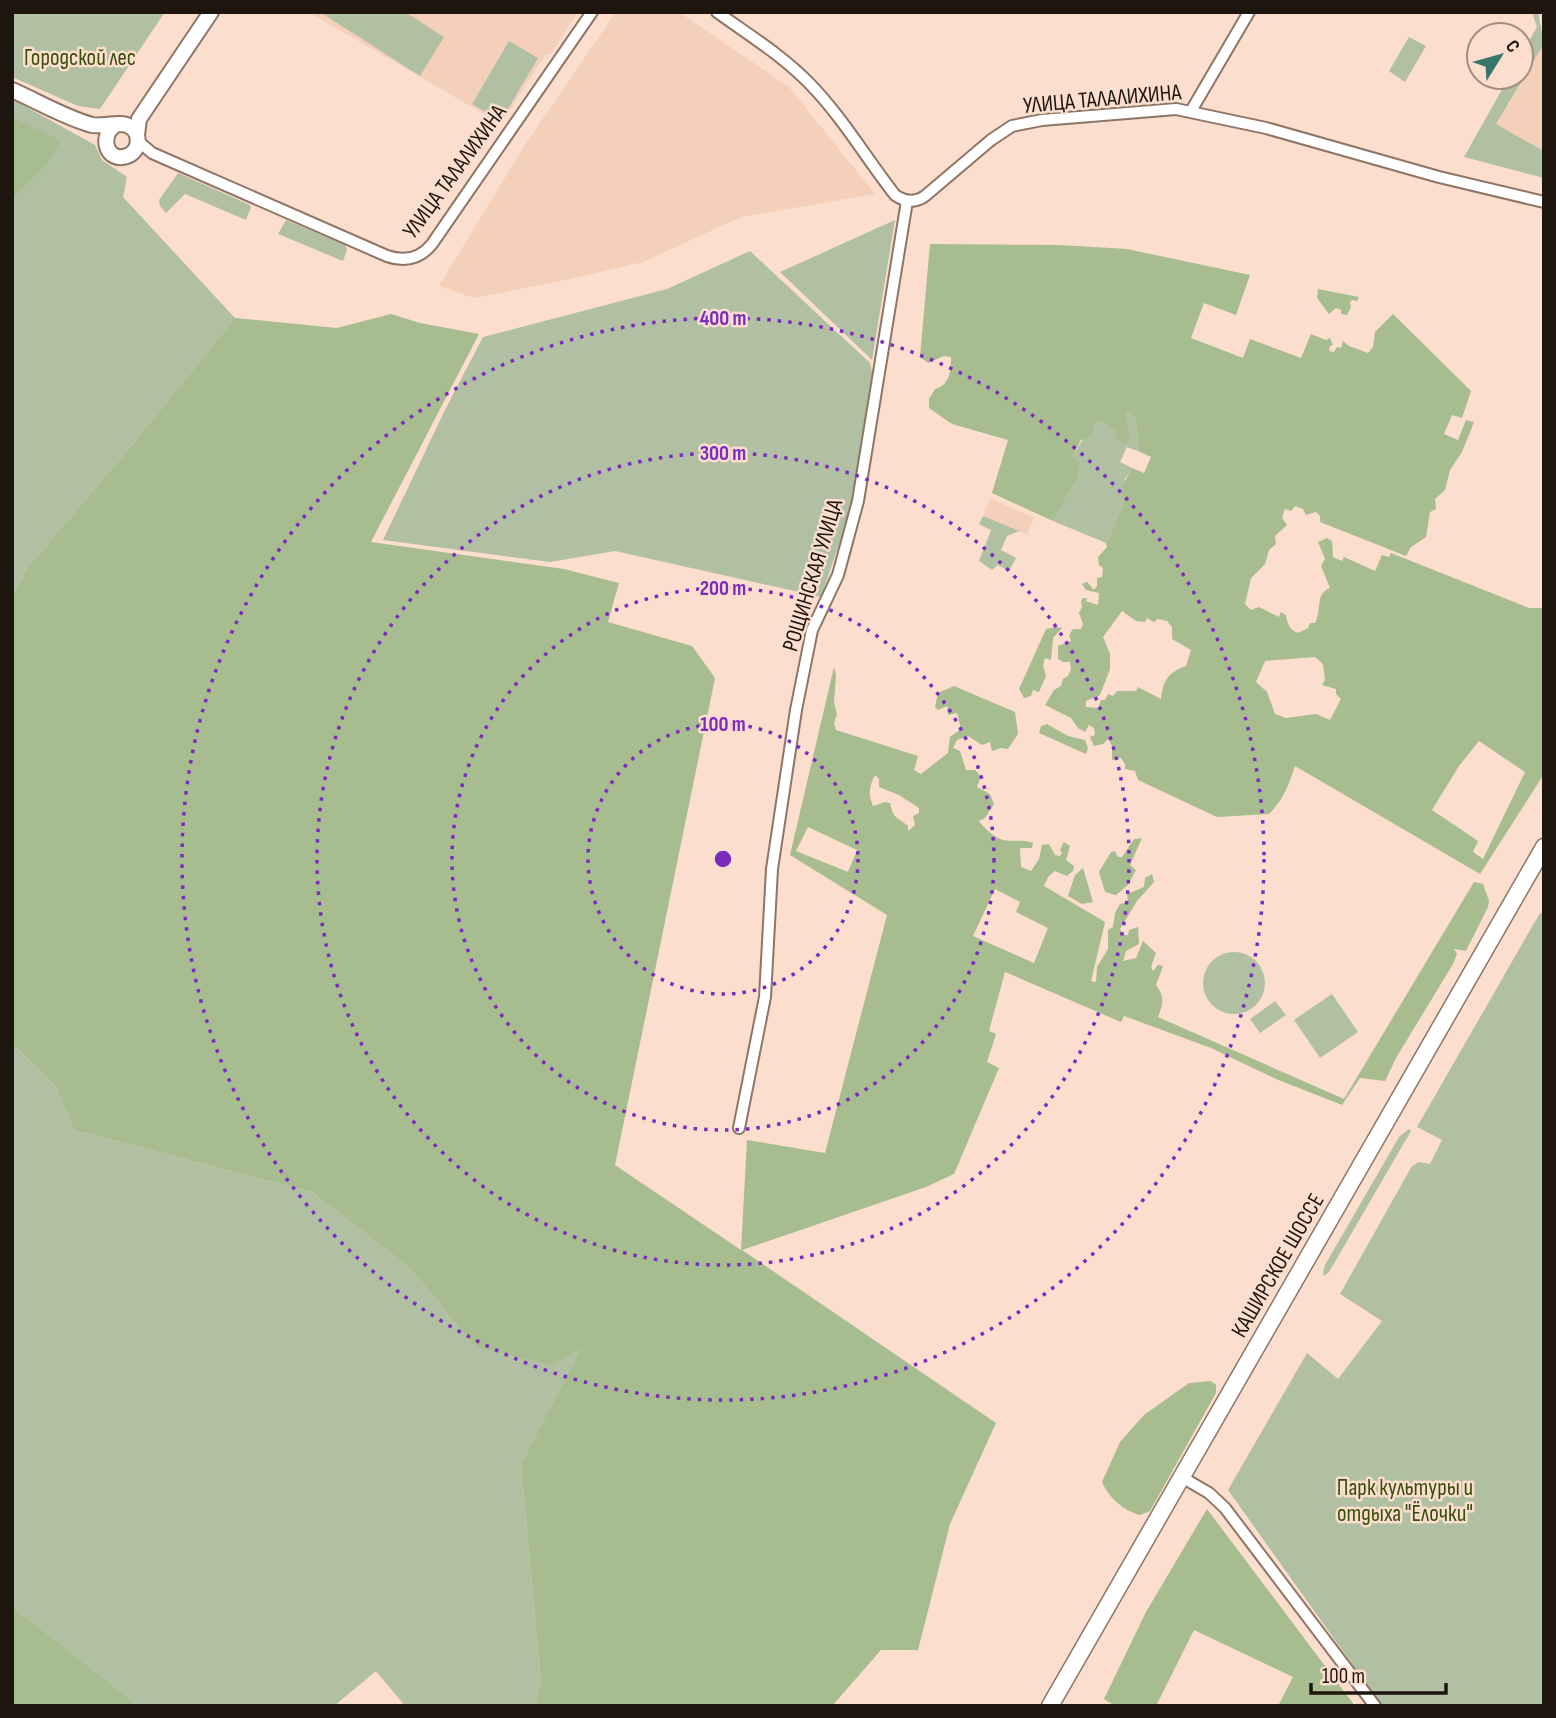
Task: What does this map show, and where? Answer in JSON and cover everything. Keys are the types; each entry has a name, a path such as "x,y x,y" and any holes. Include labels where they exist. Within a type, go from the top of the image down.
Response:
{"main road":[{"name":"КАШИРСКОЕ ШОССЕ","path":"1062,1706 1185,1479 1544,848"},
{"name":"КАШИРСКОЕ ШОССЕ","path":"1050,1706 1544,867"}],"street":[{"path":"90,124 108,149 117,156 127,156 136,143 139,120 211,12"},
{"name":"УЛИЦА ТАЛАЛИХИНА","path":"136,143 152,153 387,256 410,259 423,253 432,244 592,12"},
{"path":"717,12 782,59 803,78 843,123 895,195 907,201"},
{"path":"1191,111 1250,12"},
{"path":"12,90 90,124 132,128 136,143"},
{"name":"УЛИЦА ТАЛАЛИХИНА","path":"907,201 923,198 990,140 1017,125 1054,119 1176,109 1266,128 1439,177 1544,202"},
{"path":"106,144 107,134 119,125 139,120"},
{"name":"РОЩИНСКАЯ УЛИЦА","path":"739,1128 765,997 772,869 796,710 812,630 838,575 858,502 907,201"},
{"path":"1185,1479 1215,1498 1225,1508 1375,1706"}],"shaded area":[{"path":"578,12 550,55 546,54 501,124 312,14"},
{"path":"616,12 679,12 789,87 875,194 741,217 643,262 570,279 474,298 439,286 526,143"},
{"path":"1544,45 1544,151 1496,124 1516,91 1535,91 1535,60"},
{"path":"990,498 1034,518 1027,535 983,516"}],"green space":[{"name":"Городской лес","path":"12,12 165,12 100,109 78,106 12,77"},
{"path":"320,12 405,12 444,37 420,76"},
{"path":"1532,12 1538,12 1544,44 1535,59 1537,27"},
{"path":"1409,37 1426,46 1405,82 1389,71"},
{"path":"509,41 538,58 501,121 472,104"},
{"path":"1501,91 1516,91 1496,124 1544,151 1544,178 1464,157"},
{"path":"12,99 95,145 102,160 127,177 123,197 235,318 29,566 12,596"},
{"path":"12,117 61,141 44,167 12,199"},
{"path":"178,173 250,205 246,220 185,194 166,213 159,200"},
{"path":"286,220 345,245 347,250 343,261 278,234"},
{"path":"895,220 872,360 780,272"},
{"path":"930,244 1060,245 1127,249 1250,275 1236,315 1204,303 1191,338 1243,358 1250,339 1301,358 1311,334 1326,340 1330,338 1333,345 1329,351 1334,352 1337,347 1341,348 1343,341 1368,353 1373,347 1375,332 1393,314 1471,391 1462,418 1452,415 1444,434 1458,440 1466,420 1474,422 1462,452 1450,470 1445,490 1435,499 1436,509 1430,512 1426,537 1411,547 1406,556 1320,522 1320,516 1316,512 1306,515 1303,509 1295,506 1291,511 1285,509 1282,518 1287,525 1275,536 1276,544 1269,550 1265,564 1251,578 1245,604 1251,610 1259,607 1279,617 1281,612 1286,615 1291,628 1298,633 1308,628 1310,623 1315,623 1322,594 1330,588 1321,566 1325,559 1318,542 1327,538 1332,541 1333,557 1342,561 1344,557 1375,571 1382,555 1389,557 1391,553 1529,608 1544,608 1544,774 1480,874 1295,766 1282,797 1269,814 1217,817 1138,780 1135,771 1125,769 1121,758 1112,760 1112,746 1108,739 1103,744 1094,746 1090,737 1095,735 1094,728 1089,725 1085,732 1078,728 1071,718 1045,705 1071,669 1070,662 1058,659 1058,646 1071,641 1069,635 1073,629 1081,629 1081,601 1087,598 1086,601 1098,605 1099,593 1086,590 1082,584 1087,582 1094,590 1097,578 1102,577 1103,568 1099,565 1098,557 1107,547 1106,543 1124,503 1122,494 1126,480 1132,468 1144,473 1151,457 1140,452 1132,413 1126,411 1130,434 1128,442 1123,444 1117,439 1115,429 1104,422 1094,423 1091,437 1081,440 1072,457 1079,462 1078,477 1053,521 992,493 1008,440 952,424 929,408 929,399 935,389 944,384 949,376 951,357 944,356 928,363 920,357","holes":["1122,611 1136,621 1145,622 1147,618 1154,622 1158,619 1167,621 1172,627 1172,639 1191,650 1186,666 1168,678 1161,699 1138,687 1136,691 1117,691 1113,696 1108,694 1105,700 1101,700 1098,708 1086,707 1086,701 1100,695 1110,669 1110,654 1103,637","1315,657 1323,664 1325,680 1322,685 1336,689 1336,694 1341,699 1330,720 1316,714 1286,718 1275,714 1267,692 1256,682 1265,661","1479,741 1525,772 1483,859 1473,852 1478,841 1432,810 1459,766"]},
{"path":"750,251 870,363 873,376 853,503 821,597 615,551 550,562 383,540 483,337 667,289"},
{"path":"1318,289 1359,297 1357,301 1350,302 1347,315 1341,314 1341,310 1336,308 1329,314 1317,298"},
{"path":"391,314 420,323 479,334 371,542 564,569 619,583 608,622 692,646 715,678 615,1165 741,1250 747,1140 825,1153 887,915 790,855 834,667 836,730 918,756 914,770 921,774 948,753 950,737 961,729 957,713 948,715 947,706 938,710 935,707 938,693 954,686 1015,712 1018,734 1008,749 992,751 990,742 982,745 968,736 957,740 953,748 960,751 966,770 975,770 981,776 977,787 990,794 994,804 985,818 979,821 1000,839 1033,843 1032,848 1020,848 1021,867 1031,871 1039,859 1042,845 1049,844 1055,855 1060,856 1064,842 1070,846 1066,860 1074,866 1073,871 1067,876 1055,871 1044,886 1105,922 1091,981 1096,982 1097,967 1108,949 1108,930 1113,927 1115,913 1120,904 1128,902 1127,894 1144,887 1145,878 1152,874 1154,882 1137,901 1120,929 1123,935 1128,935 1129,930 1138,927 1139,944 1126,951 1123,961 1136,958 1143,941 1156,953 1151,967 1153,971 1158,965 1163,966 1156,985 1162,1001 1158,1017 1344,1099 1474,882 1483,884 1489,901 1488,907 1466,951 1454,949 1457,954 1453,964 1385,1081 1360,1078 1342,1105 1276,1079 1211,1048 1124,1016 1121,1022 1005,972 989,1031 996,1034 987,1062 999,1068 954,1174 926,1187 742,1250 996,1423 950,1524 918,1650 881,1650 832,1706 534,1706 541,1684 521,1464 582,1348 552,1365 474,1346 410,1268 312,1192 74,1130 56,1087 12,1044 12,596 29,566 235,318 337,328","holes":["875,775 879,779 879,787 899,795 919,808 919,813 913,816 915,825 908,831 908,826 895,816 890,803 873,806 870,790","808,827 857,850 848,872 796,851","995,889 1020,902 1016,912 1048,928 1034,963 973,936"]},
{"path":"1126,411 1132,413 1134,418 1140,452 1127,447 1120,462 1132,468 1125,479 1124,503 1106,543 1053,521 1078,477 1072,457 1093,423 1104,422 1130,434"},
{"path":"983,516 1019,531 1007,536 1001,550 1016,558 1009,571 998,565 992,570 979,561 991,530 979,524"},
{"path":"1062,628 1053,638 1051,660 1045,658 1043,666 1046,676 1039,692 1033,690 1031,696 1024,698 1019,689 1046,629"},
{"path":"1047,724 1068,736 1085,740 1088,748 1086,754 1039,733 1041,726"},
{"path":"1142,838 1130,865 1136,870 1128,885 1116,895 1105,892 1099,872 1111,852 1115,851 1118,857 1122,857 1134,839"},
{"path":"1083,868 1093,902 1082,904 1068,896 1075,875"},
{"name":"Парк культуры и отдыха \"Ёлочки\"","path":"1540,913 1544,914 1544,1706 1382,1706 1228,1490 1307,1353 1338,1379 1382,1321 1340,1294 1412,1166 1419,1162 1430,1164 1442,1140 1417,1127"},
{"path":"1234,952 1246,954 1256,961 1263,971 1263,995 1256,1005 1246,1012 1234,1014 1222,1012 1212,1005 1205,995 1203,983 1205,971 1212,961 1222,954"},
{"path":"1332,994 1358,1032 1320,1058 1294,1020"},
{"path":"1275,1001 1286,1015 1260,1033 1250,1019"},
{"path":"12,1044 56,1087 74,1130 312,1192 410,1268 474,1346 583,1347 521,1464 541,1684 534,1706 405,1706 376,1671 334,1706 139,1706 12,1606"},
{"path":"1409,1129 1411,1131 1329,1272 1324,1276 1325,1265 1399,1137"},
{"path":"1211,1381 1216,1385 1216,1393 1150,1511 1140,1515 1123,1507 1102,1482 1120,1442 1144,1415 1189,1383"},
{"path":"1207,1509 1355,1706 1278,1706 1293,1677 1194,1630 1156,1706 1112,1704 1104,1699 1146,1612"},
{"path":"12,1606 139,1706 12,1706"}]}
